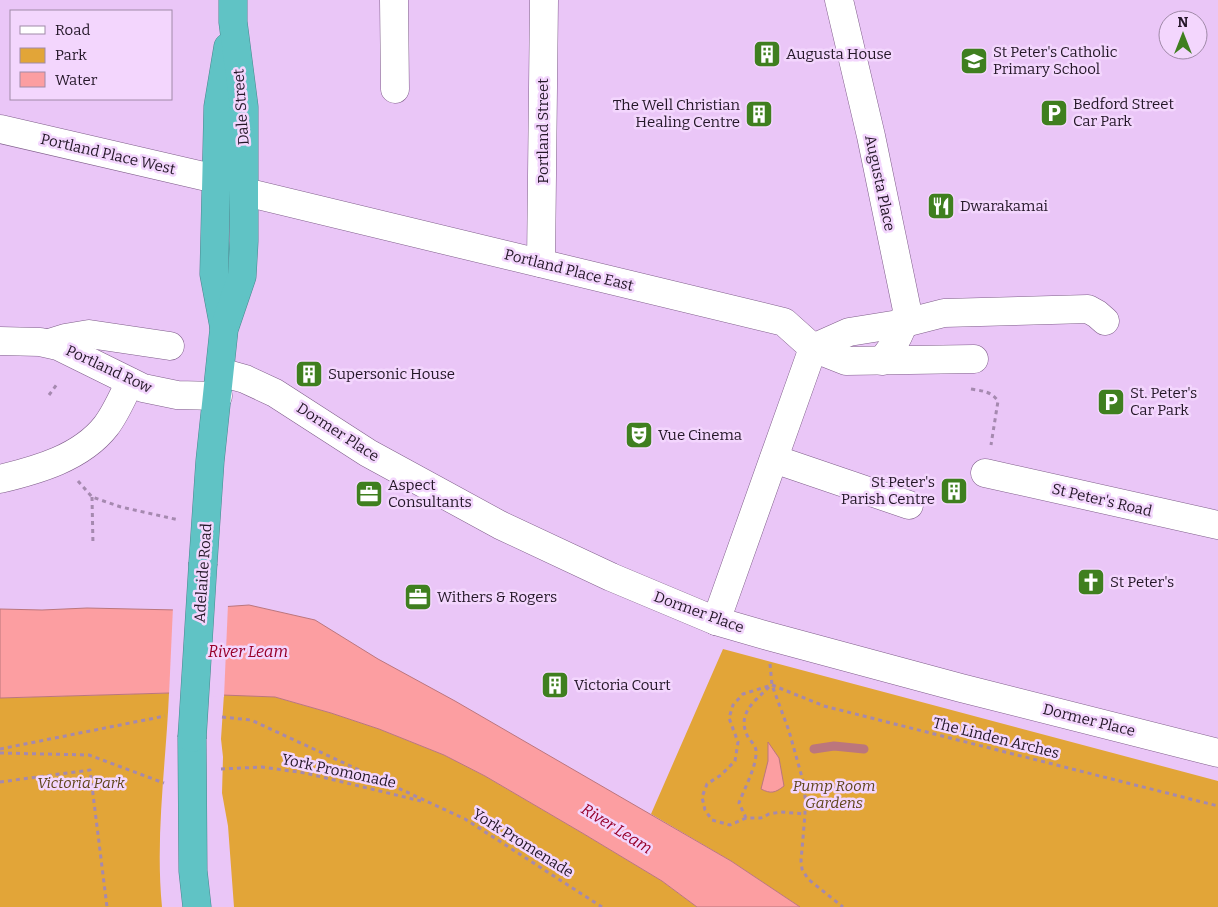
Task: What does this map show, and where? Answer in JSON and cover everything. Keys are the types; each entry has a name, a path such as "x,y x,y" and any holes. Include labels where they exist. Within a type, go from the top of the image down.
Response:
{"highway":[{"name":"Dale Street","path":"216,179 218,107 233,11"},
{"name":"Dale Street","path":"233,11 244,107 245,192"},
{"name":"Adelaide Road","path":"216,179 214,274 224,329"},
{"name":"Adelaide Road","path":"197,907 193,871 192,738 210,461 224,329 242,276 245,192"}],"street":[{"path":"394,0 394,89"},
{"name":"Portland Street","path":"542,263 544,0"},
{"name":"Augusta Place","path":"839,0 871,136 906,310 904,322 895,346 882,361"},
{"name":"Portland Place West","path":"0,129 216,179"},
{"name":"Portland Place East","path":"245,192 784,322 813,348 846,361 974,359"},
{"path":"716,621 813,348 849,332 944,313 977,312 988,299 1006,299 1029,310 1088,309 1104,321"},
{"path":"49,343 72,336 88,334 170,346"},
{"name":"Portland Row","path":"0,341 49,343 69,350 143,388 158,392 177,395 219,384"},
{"name":"Dormer Place","path":"219,384 245,379 275,394 368,453 500,525 611,577 716,621 952,685 1218,753"},
{"path":"0,479 37,469 60,460 78,450 108,424 130,382"},
{"path":"774,459 909,505"},
{"name":"St Peter's Road","path":"988,462 1218,526"}],"path":[{"path":"49,395 57,384"},
{"path":"963,388 988,392 998,402 988,462"},
{"path":"60,460 92,497 121,507 183,521"},
{"path":"92,497 92,545"},
{"path":"770,664 772,685 789,731 805,788 802,869 808,879 843,907"},
{"path":"746,818 739,803 753,768 756,751 753,743 747,736 743,721 747,708 772,685"},
{"path":"772,685 744,694 732,705 729,718 738,742 735,761 721,775 707,784 702,797 705,810 712,820 730,825 746,818 761,818 768,814 781,812 805,814"},
{"name":"The Linden Arches","path":"772,685 824,706 1218,806"},
{"path":"0,751 168,715"},
{"path":"222,717 251,720 428,803"},
{"path":"0,751 89,755 162,782 170,782"},
{"name":"York Promonade","path":"214,769 262,767 305,773 428,803"},
{"path":"0,782 90,770 107,907"},
{"name":"York Promenade","path":"428,803 465,819 602,907"}],"green space":[{"name":"Pump Room Gardens","path":"723,649 1218,781 1218,907 800,907 731,861 651,814"},
{"name":"Victoria Park","path":"169,693 160,827 162,907 0,907 0,698"},
{"path":"224,694 275,697 379,729 444,755 485,776 584,834 662,881 697,907 234,907 228,826 222,793 223,757 221,739"}],"water":[{"name":"River Leam","path":"249,605 315,620 378,659 455,701 731,861 800,907 697,907 662,881 584,834 485,776 444,755 379,729 275,697 169,693 0,698 0,609 177,610"},
{"path":"768,742 779,758 784,786 773,792 761,789 768,761"}],"pier":[{"path":"228,604 224,697 169,695 173,607"}],"waterway":[{"path":"814,749 834,746 864,749"}],"place":[{"name":"Augusta House","path":"767,54"},
{"name":"St Peter's Catholic Primary School","path":"974,61"},
{"name":"Bedford Street Car Park","path":"1054,113"},
{"name":"The Well Christian Healing Centre","path":"759,114"},
{"name":"Dwarakamai","path":"941,206"},
{"name":"Supersonic House","path":"309,374"},
{"name":"St. Peter's Car Park","path":"1111,402"},
{"name":"Vue Cinema","path":"639,435"},
{"name":"St Peter's Parish Centre","path":"954,491"},
{"name":"Aspect Consultants","path":"369,494"},
{"name":"St Peter's","path":"1091,582"},
{"name":"Withers & Rogers","path":"418,597"},
{"name":"Victoria Court","path":"555,685"}]}
